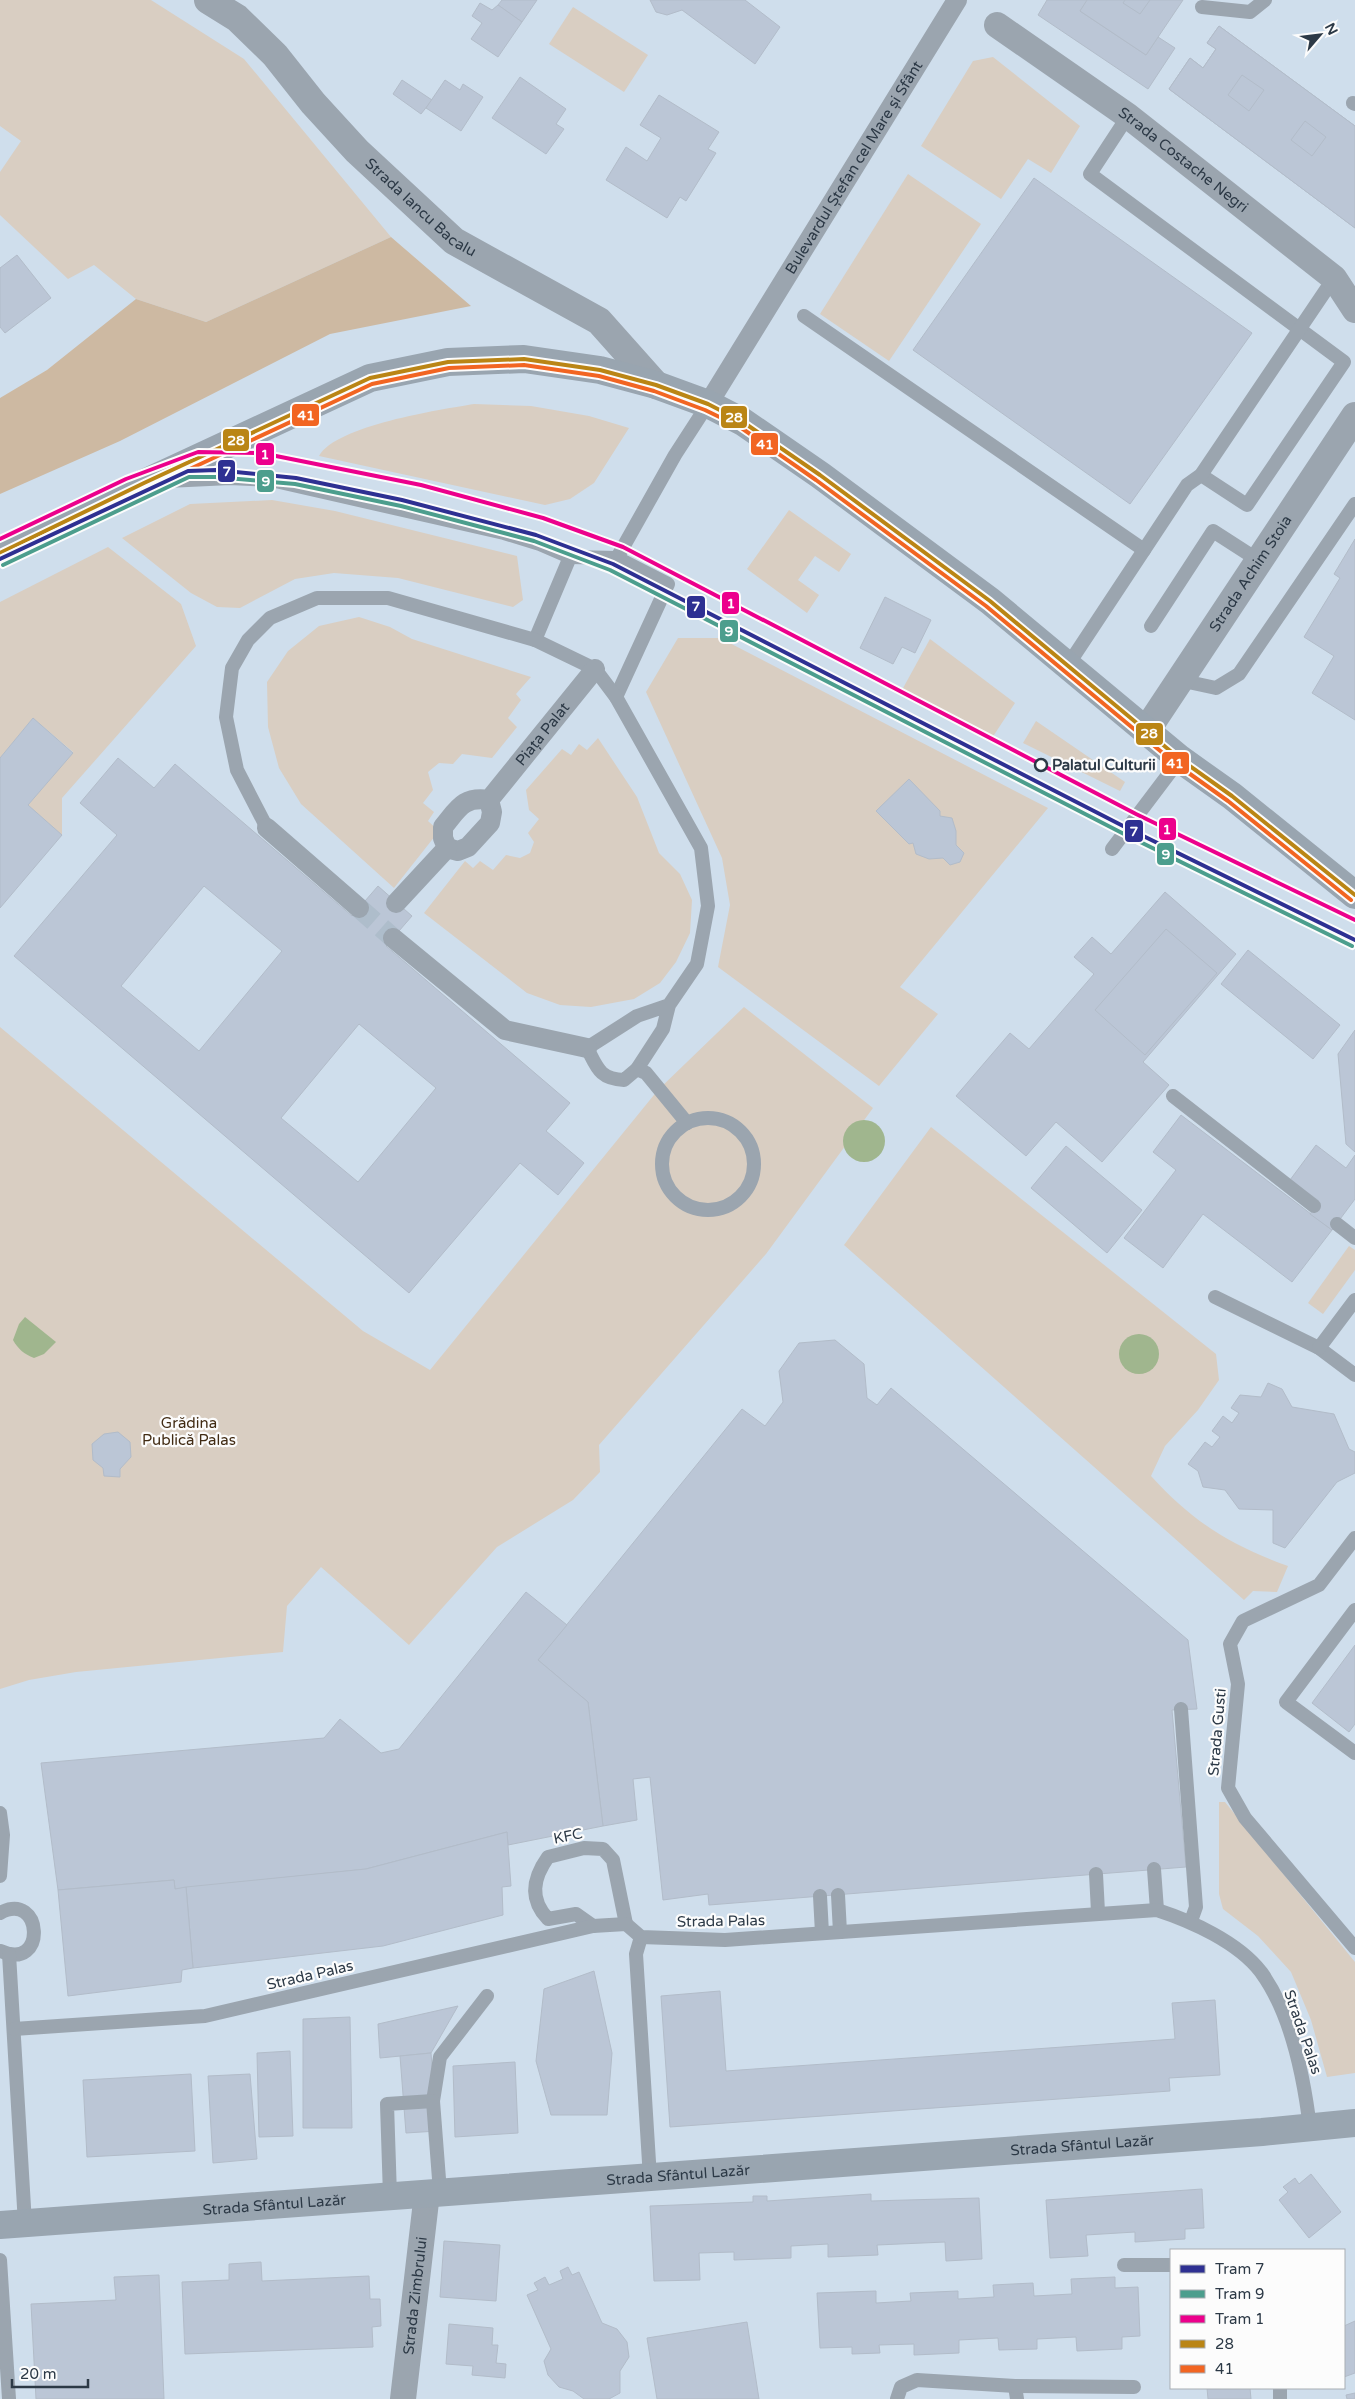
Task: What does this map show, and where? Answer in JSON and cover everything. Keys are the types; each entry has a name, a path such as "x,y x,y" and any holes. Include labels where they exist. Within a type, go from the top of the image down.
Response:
{"main road":[{"path":"0,553 144,483 370,378 448,362 524,359 600,370 656,385 708,404 744,422 820,475 990,601 1180,759 1232,796 1355,896"},
{"name":"Strada Sfântul Lazăr","path":"13,2225 1310,2128 1355,2123"}],"street":[{"name":"Strada Iancu Bacalu","path":"208,0 237,18 275,55 313,102 357,151 454,241 599,321 656,385"},
{"name":"Bulevardul Ștefan cel Mare și Sfânt","path":"708,404 958,0"},
{"name":"Strada Costache Negri","path":"997,25 1128,116 1334,278 1355,310"},
{"name":"Strada Achim Stoia","path":"1146,731 1355,416"},
{"name":"Piața Palat","path":"489,800 595,669"},
{"path":"476,798 489,800 492,812 490,823 468,847 458,851 447,848 443,838 443,827 464,802 476,798"},
{"path":"266,828 359,908"},
{"path":"396,903 447,848"},
{"path":"394,938 505,1030 587,1048"},
{"name":"Strada Zimbrului","path":"403,2399 433,2193"}],"lane":[{"path":"1202,7 1250,12 1265,0"},
{"path":"1128,116 1090,174 1298,330 1344,362 1247,505 1201,475"},
{"path":"1068,666 1187,485 1201,475 1334,278"},
{"path":"804,316 1144,550"},
{"path":"617,558 675,455 708,404"},
{"path":"144,483 192,479 270,480 504,534 540,544 570,557 617,558 668,584 616,697"},
{"path":"1179,680 1216,688 1239,674 1355,504"},
{"path":"1152,626 1213,531 1258,560"},
{"path":"535,640 570,557"},
{"path":"266,828 237,770 226,718 232,668 248,640 270,618 317,598 388,598 535,640 595,669 616,697 701,848 708,906 697,964 669,1005 663,1030 637,1069 624,1080 611,1080 598,1071 587,1048 637,1016 669,1005"},
{"path":"1112,849 1180,759"},
{"path":"637,1069 646,1073 687,1123"},
{"path":"1173,1096 1314,1206"},
{"path":"707,1118 719,1120 737,1129 750,1146 754,1160 753,1175 747,1188 738,1199 726,1207 713,1210 699,1210 686,1205 675,1197 667,1186 663,1173 662,1159 665,1147 673,1135 687,1123 707,1118"},
{"path":"1337,1224 1355,1238"},
{"path":"1215,1297 1319,1348 1355,1375"},
{"path":"1319,1348 1355,1300"},
{"name":"Strada Gusti","path":"1355,1538 1318,1585 1243,1621 1230,1644 1238,1684 1228,1788 1245,1818 1355,1948"},
{"path":"1355,1610 1286,1702 1355,1753"},
{"path":"1181,1709 1196,1907 1191,1921"},
{"path":"0,1813 3,1835 0,1876"},
{"name":"KFC","path":"594,1926 576,1914 548,1919 540,1910 535,1894 537,1872 548,1857 584,1848 603,1848 613,1860 626,1924"},
{"path":"1154,1869 1157,1910"},
{"path":"1096,1874 1098,1912"},
{"path":"838,1895 840,1932"},
{"path":"820,1896 822,1933"},
{"path":"0,1902 6,1911 26,1914 34,1926 33,1941 23,1952 12,1987"},
{"name":"Strada Palas","path":"641,1937 725,1940 1098,1912 1157,1910 1191,1921 1237,1950 1260,1971 1274,1993 1287,2026 1306,2090 1310,2128"},
{"path":"626,1924 641,1937 636,1954 650,2178"},
{"name":"Strada Palas","path":"14,2029 205,2016 594,1926 626,1924"},
{"path":"13,2225 14,2029 12,1987 4,1953 23,1952"},
{"path":"433,2193 433,2101 440,2057 487,1996"},
{"path":"390,2196 387,2104 433,2101"},
{"path":"0,2260 3,2365 9,2399"},
{"path":"1124,2265 1170,2265"},
{"path":"897,2399 902,2387 917,2380 1016,2392 1134,2387"}],"green space":[{"path":"0,0 151,0 244,59 391,237 206,322 136,299 94,265 68,279 0,215 0,172 21,141 0,126"},
{"path":"573,7 648,55 624,92 549,44"},
{"path":"993,57 1080,126 1051,173 1028,159 1001,199 921,146 973,61"},
{"path":"908,174 981,224 889,361 820,314"},
{"path":"474,404 531,406 589,416 629,428 594,483 570,499 545,505 319,456 329,445 367,428 414,415"},
{"path":"272,500 335,511 517,556 523,600 513,607 398,578 334,573 295,579 240,608 217,607 191,593 122,538 190,504"},
{"path":"789,510 851,554 839,572 815,556 798,580 819,595 807,613 747,569"},
{"path":"108,547 181,604 196,646 62,798 62,835 28,805 73,752 33,718 0,758 0,602"},
{"path":"359,617 390,627 412,639 531,677 516,694 521,700 508,718 517,727 492,758 462,754 453,764 439,763 428,772 433,790 423,803 434,812 428,821 439,831 394,888 301,804 279,768 268,727 267,682 288,651 319,626"},
{"path":"678,638 720,638 1048,808 900,987 938,1014 879,1086 718,967 730,905 722,858 646,692"},
{"path":"930,639 1015,703 992,738 902,690"},
{"path":"1036,721 1125,782 1120,791 1023,743"},
{"path":"598,738 637,797 659,853 680,874 692,900 690,933 676,962 660,983 634,999 591,1007 560,1005 527,993 424,913 465,861 473,868 480,861 493,870 506,855 520,858 530,853 534,842 528,833 539,819 529,810 526,790 562,749 571,755 579,744 587,750"},
{"name":"Grădina Publică Palas","path":"744,1007 873,1108 766,1254 599,1445 600,1472 573,1500 497,1547 409,1645 321,1567 287,1606 283,1652 76,1672 29,1680 0,1689 0,1027 363,1331 430,1370 658,1090"},
{"path":"931,1127 1216,1354 1219,1380 1198,1410 1165,1446 1151,1476 1182,1507 1214,1530 1248,1550 1288,1566 1277,1592 1253,1591 1244,1600 844,1245"},
{"path":"1349,1246 1355,1250 1355,1270 1323,1314 1308,1303"},
{"path":"1219,1802 1225,1802 1355,1962 1355,2073 1327,2077 1311,2020 1291,1972 1258,1936 1223,1909 1219,1894"}],"shaded area":[{"path":"391,237 471,306 330,334 120,441 0,494 0,398 47,370 136,299 206,322"},
{"path":"864,1120 879,1126 885,1141 879,1156 864,1162 849,1156 843,1141 849,1126"},
{"path":"25,1317 56,1342 44,1354 34,1358 22,1351 13,1340 19,1324"},
{"path":"1135,1334 1143,1334 1150,1337 1156,1343 1159,1354 1156,1365 1150,1371 1143,1374 1135,1374 1128,1371 1122,1365 1119,1358 1119,1350 1122,1343 1128,1337"}],"building":[{"path":"502,0 537,0 522,22 498,5"},
{"path":"650,0 745,0 780,27 755,64 682,10 667,15 656,12"},
{"path":"1047,0 1088,0 1080,11 1146,55 1158,37 1175,48 1148,89 1038,15"},
{"path":"1087,0 1183,0 1146,55 1080,11"},
{"path":"1125,0 1150,0 1140,14 1123,3"},
{"path":"480,3 492,10 498,5 522,22 498,57 471,39 482,23 472,16"},
{"path":"1219,26 1355,126 1355,180 1352,184 1355,187 1355,228 1169,89 1190,58 1203,68 1216,49 1207,43","holes":["1242,75 1264,90 1249,111 1228,95","1305,121 1326,137 1312,156 1291,140"]},
{"path":"1219,26 1355,126 1355,228 1169,89 1190,58 1203,68 1216,49 1207,43"},
{"path":"1242,75 1264,90 1249,111 1228,95"},
{"path":"520,77 566,109 556,124 564,129 546,154 492,118"},
{"path":"402,80 432,100 421,114 393,94"},
{"path":"445,80 460,90 463,84 483,97 461,131 426,108"},
{"path":"659,95 719,132 708,149 716,153 686,201 680,197 667,218 606,180 626,147 647,161 661,138 640,125"},
{"path":"1305,121 1326,137 1312,156 1291,140"},
{"path":"1034,178 1252,333 1130,504 913,350"},
{"path":"17,255 51,298 5,333 0,327 0,268"},
{"path":"1355,539 1355,720 1312,693 1334,656 1304,637 1340,578 1334,574"},
{"path":"885,597 931,620 915,653 902,647 893,664 860,648"},
{"path":"33,718 73,753 28,805 62,835 0,908 0,758"},
{"path":"118,758 154,788 175,764 352,916 378,886 412,916 386,946 570,1103 546,1131 584,1163 558,1195 520,1163 409,1293 14,956 117,835 80,803","holes":["204,886 282,951 199,1051 121,986","359,1024 436,1088 358,1182 281,1118"]},
{"path":"909,779 940,811 940,816 952,818 956,831 956,845 964,853 960,862 950,865 943,858 929,859 916,854 913,843 909,844 876,811"},
{"path":"1165,892 1236,954 1143,1062 1169,1085 1102,1162 1056,1122 1026,1156 956,1096 1010,1033 1029,1049 1094,974 1074,957 1092,937 1111,954"},
{"path":"1166,929 1217,973 1145,1055 1095,1010"},
{"path":"1248,950 1340,1025 1313,1059 1221,984"},
{"path":"1355,1030 1355,1152 1346,1144 1338,1054"},
{"path":"1181,1115 1332,1230 1292,1282 1203,1214 1163,1268 1124,1238 1176,1170 1153,1152"},
{"path":"1316,1145 1346,1168 1355,1155 1355,1199 1332,1230 1310,1214 1319,1201 1290,1180"},
{"path":"1066,1146 1142,1210 1107,1253 1031,1188"},
{"path":"835,1340 864,1364 867,1398 877,1405 891,1388 1188,1640 1197,1709 1172,1710 1186,1867 709,1905 708,1894 663,1900 650,1777 633,1779 637,1820 603,1826 588,1702 538,1660 742,1409 765,1426 783,1402 779,1371 799,1343"},
{"path":"1268,1383 1282,1389 1292,1407 1334,1414 1349,1449 1355,1452 1355,1473 1337,1482 1285,1548 1273,1543 1273,1510 1239,1509 1225,1490 1203,1487 1198,1471 1188,1464 1205,1442 1212,1447 1220,1437 1212,1431 1223,1416 1232,1423 1239,1413 1231,1408 1240,1395 1261,1397"},
{"path":"118,1432 130,1442 131,1457 120,1469 120,1477 104,1476 103,1468 93,1460 92,1444 104,1434"},
{"path":"526,1592 567,1625 538,1660 588,1702 603,1826 508,1845 507,1832 366,1869 175,1889 174,1880 58,1890 41,1763 324,1738 340,1719 381,1753 399,1749"},
{"path":"1355,1645 1355,1724 1349,1732 1312,1703"},
{"path":"507,1832 511,1886 502,1887 503,1915 383,1946 193,1968 186,1887 366,1869"},
{"path":"174,1880 175,1889 186,1887 193,1968 182,1970 181,1982 68,1996 58,1890"},
{"path":"594,1971 612,2053 607,2115 551,2115 536,2061 544,1989"},
{"path":"720,1991 726,2071 1175,2039 1172,2003 1215,2000 1220,2075 1169,2078 1170,2091 670,2127 661,1996"},
{"path":"458,2006 431,2053 380,2058 378,2024"},
{"path":"350,2017 352,2128 303,2128 303,2019"},
{"path":"290,2051 293,2136 259,2137 257,2053"},
{"path":"431,2053 437,2131 406,2133 400,2056"},
{"path":"515,2062 518,2133 455,2137 453,2066"},
{"path":"191,2074 195,2151 87,2157 83,2080"},
{"path":"250,2074 257,2159 213,2163 208,2076"},
{"path":"1311,2174 1341,2212 1309,2238 1279,2200 1288,2192 1283,2187 1295,2178 1299,2184"},
{"path":"1202,2189 1204,2228 1185,2229 1185,2239 1135,2242 1135,2232 1086,2235 1088,2256 1050,2258 1046,2200"},
{"path":"871,2194 871,2201 979,2198 982,2259 946,2261 945,2242 877,2245 878,2255 828,2257 828,2244 791,2246 791,2258 734,2260 734,2252 699,2253 700,2280 654,2281 650,2206 753,2202 753,2196 767,2196 767,2201"},
{"path":"444,2241 500,2245 496,2301 440,2297"},
{"path":"261,2262 262,2281 369,2276 370,2299 380,2299 381,2326 372,2327 373,2347 185,2354 182,2282 229,2280 229,2264"},
{"path":"568,2267 572,2275 579,2272 602,2323 617,2329 627,2342 629,2357 620,2371 620,2393 609,2399 584,2399 573,2391 559,2387 548,2375 544,2361 551,2349 527,2295 538,2290 534,2283 545,2277 549,2285 563,2279 560,2271"},
{"path":"159,2275 164,2399 36,2399 31,2304 116,2300 114,2277"},
{"path":"1115,2277 1115,2288 1138,2287 1140,2336 1122,2337 1122,2349 1077,2351 1076,2337 1037,2339 1037,2349 999,2350 998,2338 959,2340 959,2353 914,2355 914,2344 879,2345 880,2353 852,2354 852,2347 820,2348 817,2293 876,2291 876,2303 911,2301 910,2293 958,2291 958,2299 994,2297 993,2285 1033,2283 1034,2296 1072,2294 1071,2279"},
{"path":"1355,2321 1355,2373 1345,2377 1345,2326"},
{"path":"747,2322 759,2399 657,2399 647,2338"},
{"path":"449,2324 493,2328 492,2345 498,2345 496,2363 506,2364 505,2378 472,2375 473,2366 446,2364"},
{"path":"1207,2389 1250,2389 1251,2399 1208,2399"},
{"path":"1355,2393 1355,2399 1347,2399 1346,2395"}],"tunnel":[{"path":"359,908 393,938"}],"tram line":[{"name":"1","path":"0,539 126,479 198,452 261,453 421,485 543,518 623,547 1136,814 1355,920"},
{"name":"7","path":"0,559 188,471 216,470 296,478 402,500 536,535 613,564 1127,828 1355,940"},
{"name":"9","path":"3,565 189,477 215,477 295,484 401,506 534,541 610,570 1124,834 1352,946"}],"transit line":[{"name":"28","path":"0,553 144,483 370,378 448,362 524,359 600,370 656,385 708,404 743,422 820,475 990,601 1180,759 1232,796 1355,895"},
{"name":"41","path":"3,559 147,489 372,384 449,368 524,365 599,376 654,391 705,410 740,427 816,480 986,606 1176,764 1228,801 1351,900"}],"place":[{"name":"Palatul Culturii","path":"1041,765"}]}
